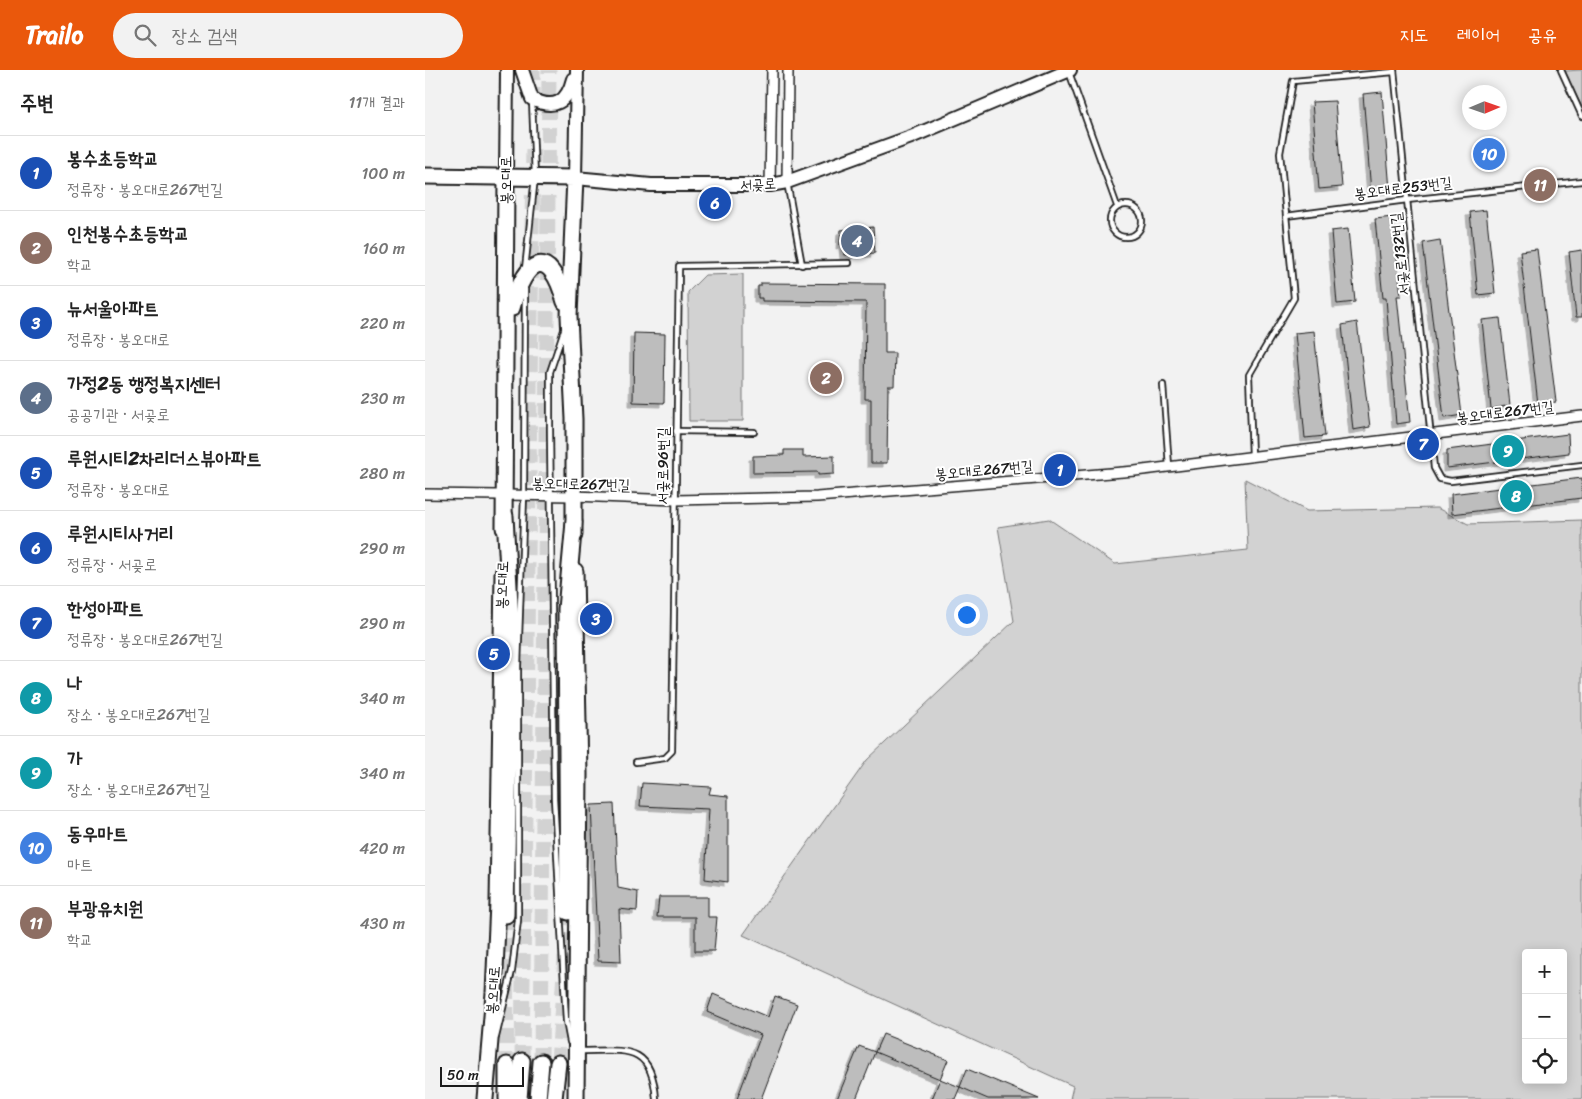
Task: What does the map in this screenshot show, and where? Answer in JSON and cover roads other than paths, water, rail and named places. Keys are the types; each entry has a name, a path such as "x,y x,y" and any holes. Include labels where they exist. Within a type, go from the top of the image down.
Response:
{"main road":[{"name":"봉오대로","path":"485,1099 494,993 498,903 500,634 505,516 507,70"},
{"path":"522,70 532,99 544,104 556,104 563,100 571,89 576,70"},
{"path":"576,70 575,178 569,316 574,418 573,496 579,768 576,1099"},
{"name":"서곶로","path":"425,176 575,178 651,185 770,185 787,182 911,137 1069,70"},
{"path":"507,326 516,292 525,273 534,265 542,265 553,270 559,281 569,316"},
{"path":"505,516 511,622 506,915"},
{"path":"567,912 566,609 574,522"},
{"path":"519,1099 522,1061"},
{"path":"538,1099 541,1062"},
{"path":"554,1099 558,1063"},
{"path":"507,1065 507,1099"}],"street":[{"path":"770,185 772,70"},
{"path":"787,182 788,70"},
{"name":"봉오대로267번길","path":"425,494 505,497 573,496 675,500 817,497 1169,468 1582,416"}],"lane":[{"path":"1069,70 1117,206"},
{"path":"1561,70 1582,116"},
{"path":"1253,458 1249,375 1294,298 1280,153 1293,81 1394,71"},
{"name":"서곶로132번길","path":"1394,71 1433,468 1440,479 1451,481 1582,465"},
{"path":"487,1063 498,1031 512,971 518,920 518,666 524,496 525,273 535,177 532,99"},
{"name":"봉오대로253번길","path":"1286,216 1407,200 1582,181"},
{"path":"787,182 802,265"},
{"path":"1127,204 1138,213 1141,220 1140,231 1131,238 1114,233 1111,224 1112,213 1117,206 1127,204"},
{"name":"서곷로96번길","path":"636,762 665,758 672,751 679,266 849,263"},
{"path":"569,316 550,372 553,496 554,798 557,884 566,1022 577,1070"},
{"path":"1163,385 1169,468"},
{"path":"676,431 754,432"},
{"path":"577,1051 625,1051 639,1057 648,1064 653,1074 656,1099"}],"tunnel":[{"path":"533,70 533,103"},
{"path":"541,1062 549,70"},
{"path":"522,1061 533,144"},
{"path":"558,1063 568,912"},
{"path":"506,915 507,1065"}],"place":[{"name":"동우마트","path":"1489,154"},
{"name":"부광유치원","path":"1540,185"},
{"name":"루원시티사거리","path":"715,203"},
{"name":"가정2동 행정복지센터","path":"857,241"},
{"name":"인천봉수초등학교","path":"826,378"},
{"name":"한성아파트","path":"1423,444"},
{"name":"가","path":"1508,451"},
{"name":"봉수초등학교","path":"1060,470"},
{"name":"나","path":"1516,496"},
{"name":"뉴서울아파트","path":"596,619"},
{"name":"루원시티2차리더스뷰아파트","path":"494,654"}]}
